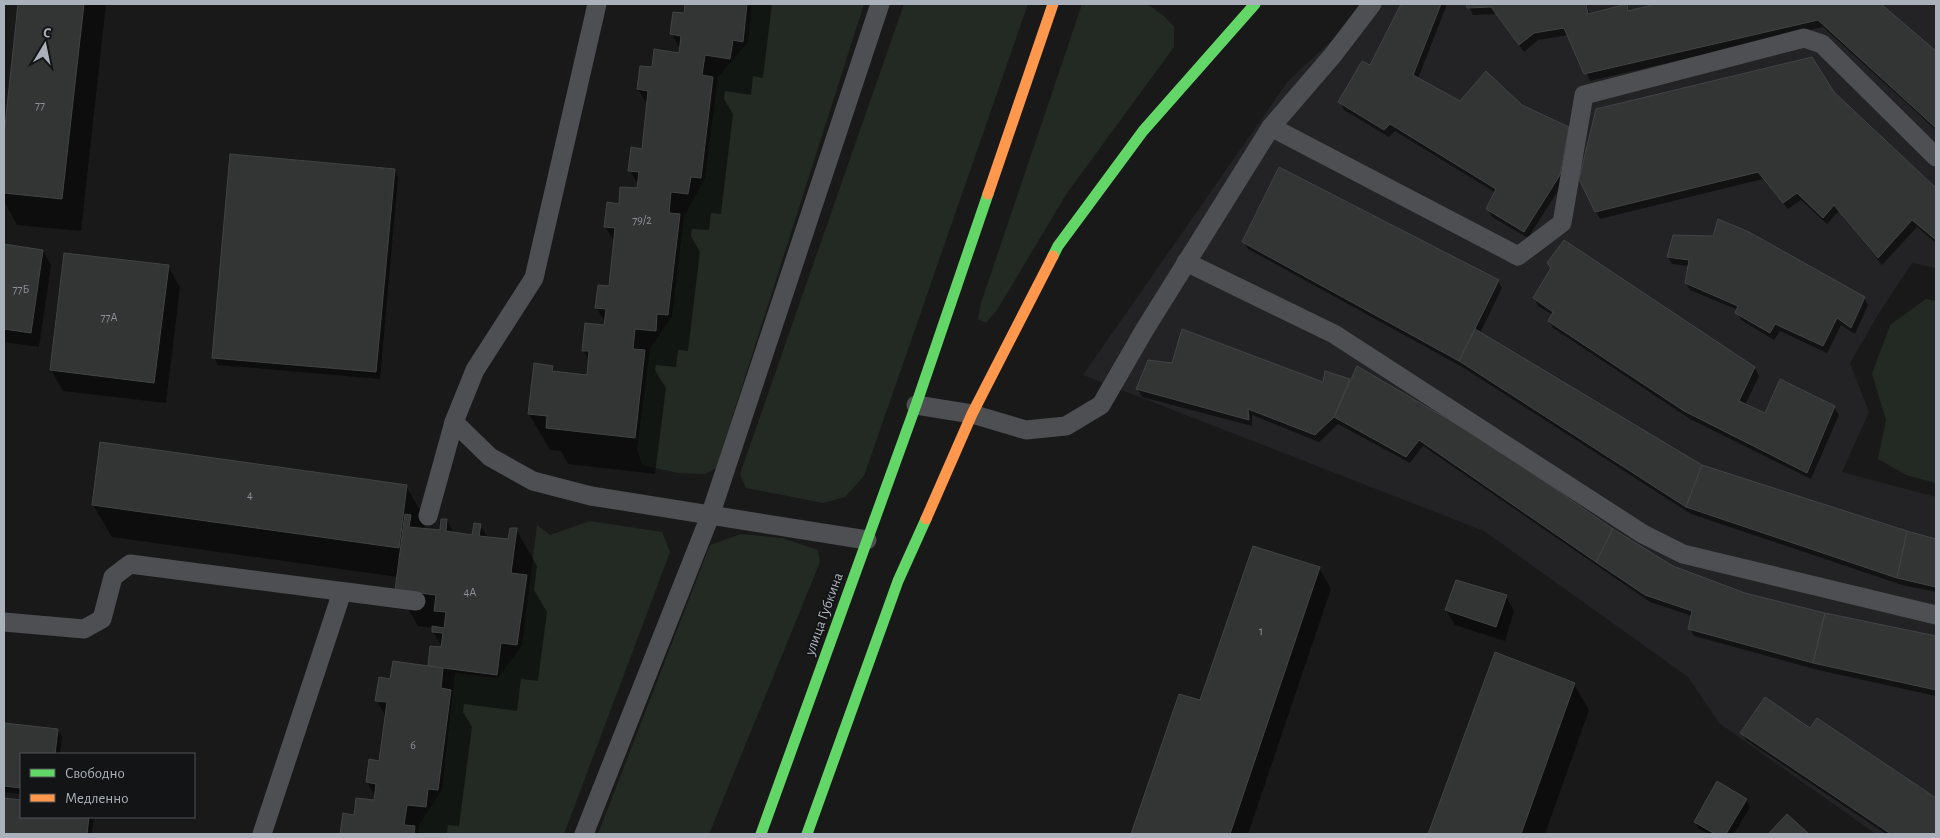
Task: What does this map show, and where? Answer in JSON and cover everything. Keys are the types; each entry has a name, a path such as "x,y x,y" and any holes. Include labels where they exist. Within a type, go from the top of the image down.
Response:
{"main road":[{"name":"улица Губкина","path":"761,834 916,405 1053,4"},
{"path":"807,834 898,581 972,414 1058,246 1143,131 1255,4"}],"lane":[{"path":"428,516 454,422 475,370 534,278 597,4"},
{"path":"584,834 710,516 880,4"},
{"path":"916,405 972,414 1026,430 1066,426 1101,405 1186,262 1272,127 1333,55 1372,4"},
{"path":"1272,127 1518,256 1562,223 1584,95 1804,38 1822,44 1936,158"},
{"path":"1186,262 1334,334 1643,534 1683,554 1936,615"},
{"path":"454,422 490,457 533,481 591,496 867,540"},
{"path":"4,622 84,629 102,619 113,577 130,564 416,601"},
{"path":"262,834 342,592"}],"shaded area":[{"path":"752,4 864,4 716,468 705,474 678,473 642,465 637,449 650,349 672,316 684,217 705,178 718,77 748,42"},
{"path":"904,4 1028,4 864,476 845,497 823,503 746,488 740,474"},
{"path":"1082,4 1147,4 1164,16 1174,27 1174,47 1067,193 997,310 986,323 978,319 981,303"},
{"path":"1371,4 1936,4 1936,268 1912,263 1879,313 1850,363 1869,412 1842,472 1936,497 1936,834 1876,834 1719,723 1688,677 1484,531 1083,375 1288,81"},
{"path":"1926,299 1936,301 1936,483 1906,475 1878,459 1886,420 1872,374 1890,325"},
{"path":"590,521 662,532 670,552 564,834 418,834 419,825 442,790 455,673 498,678 522,645 537,525 550,535"},
{"path":"741,534 782,538 818,550 820,562 709,834 598,834 710,545"}],"building":[{"path":"18,4 84,4 62,199 4,193 4,135"},
{"path":"685,4 747,4 743,42 733,40 730,59 705,55 702,75 713,77 701,178 691,177 688,194 671,192 669,213 680,214 668,315 657,314 656,331 635,329 633,349 645,350 635,438 546,428 547,416 528,414 534,363 553,366 552,371 587,375 589,351 582,351 585,323 604,325 606,309 595,308 598,285 609,286 615,228 604,227 607,202 619,204 620,187 637,188 639,172 628,171 631,147 642,149 648,91 637,89 640,66 652,67 654,49 679,53 681,36 670,34 673,12 684,13"},
{"path":"1401,4 1441,4 1413,75 1460,101 1486,71 1522,105 1569,127 1560,175 1524,232 1486,209 1496,189 1390,124 1384,130 1338,102 1362,61 1370,65"},
{"path":"1466,4 1586,4 1588,14 1627,4 1628,11 1656,4 1881,4 1936,51 1936,128 1818,20 1584,74 1564,28 1534,33 1519,45 1491,7 1467,8"},
{"path":"1812,57 1834,92 1936,188 1936,240 1912,220 1878,258 1834,205 1823,218 1797,193 1783,203 1758,172 1595,212 1579,179 1596,109"},
{"path":"230,154 395,169 376,372 212,358"},
{"path":"1279,167 1499,280 1459,361 1242,242"},
{"path":"1718,219 1749,232 1865,297 1851,328 1837,318 1823,346 1775,324 1770,333 1735,313 1738,306 1685,283 1689,260 1667,257 1673,235 1713,236"},
{"path":"1564,240 1755,367 1739,401 1765,413 1780,379 1835,406 1807,473 1684,411 1548,321 1553,312 1533,298 1551,268 1547,263"},
{"path":"4,244 43,250 31,333 4,329"},
{"path":"64,253 169,265 154,383 50,370"},
{"path":"1182,329 1323,382 1325,371 1350,379 1334,417 1315,435 1248,409 1249,420 1136,389 1148,360 1172,363"},
{"path":"1475,329 1702,465 1686,507 1459,361"},
{"path":"1357,366 1490,444 1613,529 1596,562 1419,440 1406,457 1334,417"},
{"path":"100,442 407,485 399,548 92,505"},
{"path":"1702,465 1907,531 1897,578 1686,507"},
{"path":"405,514 411,515 409,527 440,530 441,519 447,519 446,531 472,535 474,523 481,524 479,536 508,539 510,528 517,528 511,573 527,575 517,645 501,643 497,675 428,666 430,646 441,647 443,633 432,632 432,626 444,628 446,612 434,611 436,595 395,590"},
{"path":"1613,529 1673,566 1745,593 1825,613 1813,663 1688,629 1692,611 1645,595 1596,562"},
{"path":"1907,531 1936,539 1936,587 1897,578"},
{"path":"1253,546 1320,567 1230,834 1131,834 1179,694 1200,700"},
{"path":"1456,580 1507,595 1496,627 1445,610"},
{"path":"1825,613 1936,636 1936,690 1813,663"},
{"path":"1495,652 1575,683 1521,834 1428,834"},
{"path":"393,661 443,668 441,688 451,690 438,790 428,789 426,807 407,805 404,825 415,826 414,834 340,834 343,813 354,815 356,798 374,800 376,784 366,782 369,759 379,761 387,702 375,701 379,677 390,679"},
{"path":"1765,697 1810,728 1817,718 1936,798 1936,834 1891,834 1740,733"},
{"path":"4,723 58,729 55,753 20,753 20,788 4,786"},
{"path":"1717,781 1747,799 1726,834 1715,834 1694,822"},
{"path":"4,798 20,800 20,818 89,818 87,834 4,834"},
{"path":"1787,814 1809,834 1768,834"}],"traffic: fast":[{"path":"1053,256 1058,246 1143,131 1255,4"},
{"path":"761,834 916,405 988,194"},
{"path":"807,834 898,581 926,519"}],"traffic: slow":[{"path":"988,194 1053,4"},
{"path":"926,519 972,414 1053,256"}]}
